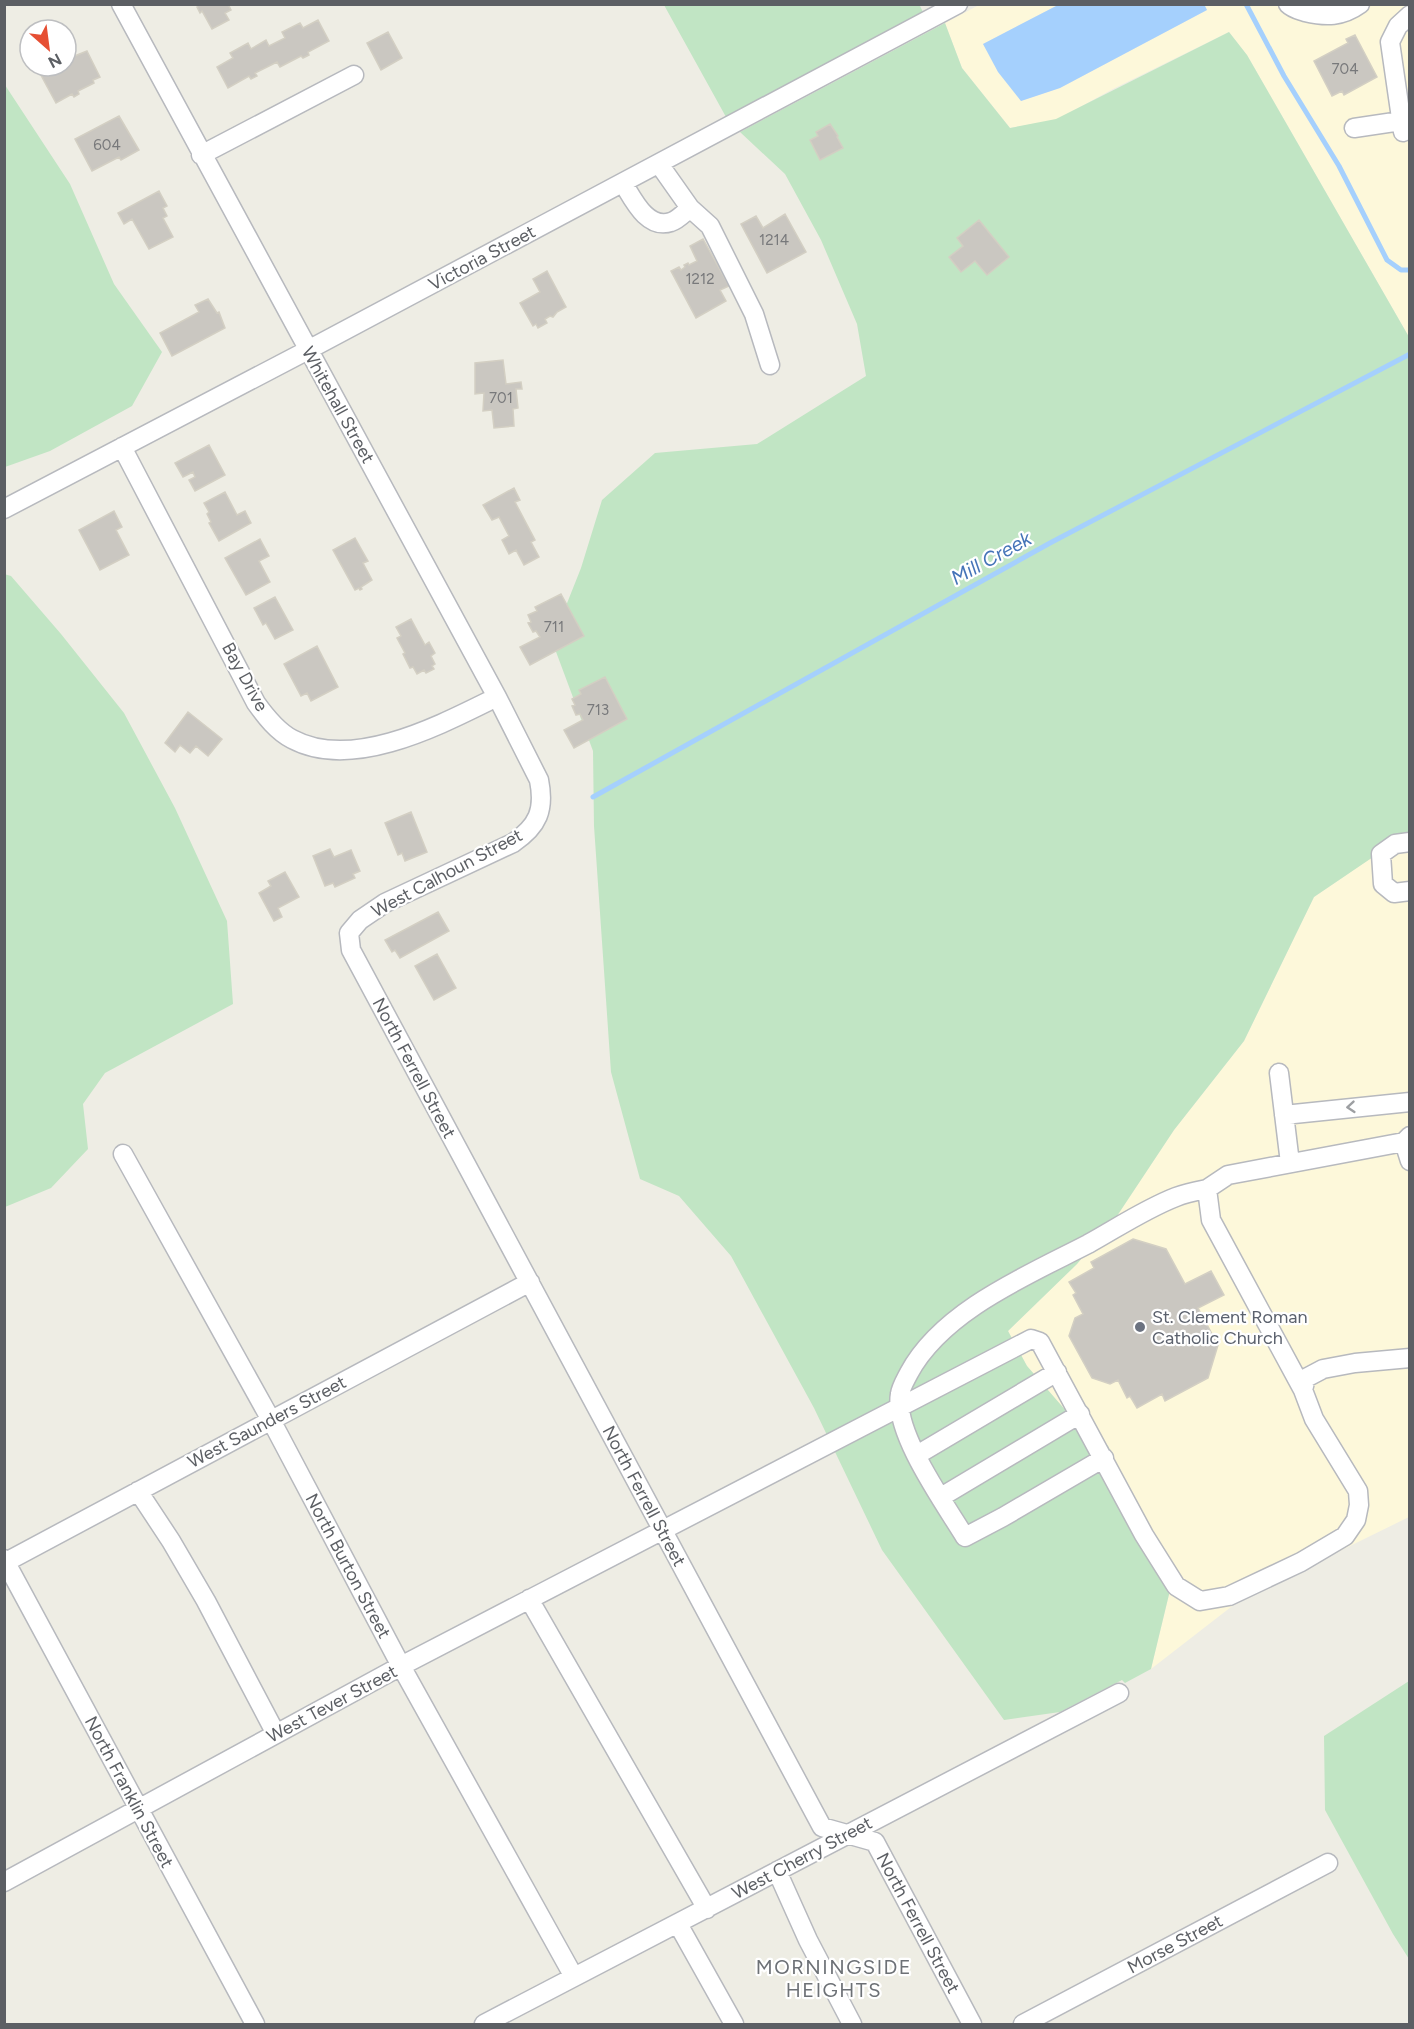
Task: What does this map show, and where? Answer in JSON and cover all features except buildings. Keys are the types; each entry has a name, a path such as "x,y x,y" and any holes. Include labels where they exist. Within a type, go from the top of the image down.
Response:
{"street":[{"name":"Whitehall Street","path":"121,4 497,697 539,780 542,795 541,809"},
{"name":"Victoria Street","path":"4,509 659,164 933,10 958,4"},
{"path":"1288,4 1292,8 1323,16 1338,15 1360,4"},
{"path":"1354,128 1402,126 1389,42 1398,26 1410,15"},
{"path":"201,155 354,75"},
{"path":"659,164 690,208 710,226 754,314 770,365"},
{"path":"623,183 643,215 659,222 672,222 690,208"},
{"name":"Bay Drive","path":"122,447 256,703 272,723 292,739 324,748 379,746 448,721 497,697"},
{"name":"West Calhoun Street","path":"349,933 360,920 385,903 513,843 525,835 535,823 541,809"},
{"path":"1410,842 1395,844 1381,854 1383,884 1394,893 1410,891"},
{"name":"North Ferrell Street","path":"349,933 349,943 354,958 822,1827 875,1842 972,2025"},
{"path":"1279,1072 1290,1163"},
{"path":"1284,1114 1410,1102"},
{"path":"1104,1458 1004,1517 965,1537 917,1455 901,1416 900,1394 916,1360 938,1336 966,1312 1150,1208 1178,1196 1207,1189 1228,1175 1407,1139 1410,1161"},
{"name":"North Burton Street","path":"123,1154 270,1420 401,1666 574,1977"},
{"name":"West Tever Street","path":"4,1882 401,1666 1031,1339 1040,1342 1144,1535 1176,1586 1200,1601 1229,1596 1301,1562 1345,1536 1356,1520 1359,1505 1358,1491 1314,1419 1303,1390 1211,1220 1207,1189"},
{"name":"West Saunders Street","path":"5,1561 530,1282"},
{"path":"1303,1390 1306,1378 1323,1369 1355,1362 1410,1358"},
{"path":"917,1455 1057,1372"},
{"path":"940,1497 1080,1414"},
{"path":"138,1491 206,1601 276,1734"},
{"name":"North Franklin Street","path":"5,1561 255,2025"},
{"path":"529,1599 707,1909"},
{"name":"West Cherry Street","path":"485,2024 1119,1693"},
{"name":"Morse Street","path":"1023,2025 1328,1863"},
{"path":"777,1871 808,1940 852,2025"},
{"path":"678,1924 734,2025"}],"shaded area":[{"path":"979,5 1058,5 983,44 1021,101 1060,88 1207,10 1204,5 1409,5 1409,337 1247,55 1229,32 1056,120 1010,128 962,68 945,23"},
{"path":"1409,832 1409,1517 1240,1600 1151,1669 1172,1582 1108,1446 1074,1420 1027,1366 1008,1331 1077,1264 1117,1216 1174,1130 1244,1041 1314,897"}],"green space":[{"path":"919,4 923,12 726,117 664,5"},
{"path":"945,23 962,68 1010,128 1056,119 1229,32 1247,55 1409,337 1410,832 1314,897 1244,1041 1174,1130 1117,1216 1077,1264 1008,1331 1027,1366 1074,1420 1108,1446 1172,1582 1151,1669 1125,1683 1122,1680 1060,1712 1004,1720 882,1550 814,1408 731,1256 679,1196 640,1179 611,1072 594,826 593,751 552,641 581,568 602,500 655,453 757,444 866,376 857,324 821,240 785,174 740,132"},
{"path":"5,85 70,184 114,284 162,352 132,406 50,451 5,467"},
{"path":"4,574 11,576 124,713 175,808 227,921 233,1004 105,1073 83,1104 88,1149 51,1188 5,1207"},
{"path":"1409,1681 1409,1959 1325,1810 1324,1736"}],"water":[{"path":"1204,4 1207,10 1060,88 1021,101 998,72 983,44 1058,5"}],"waterway":[{"path":"1246,4 1284,76 1339,166 1387,260 1401,270 1410,270"},
{"name":"Mill Creek","path":"593,797 1050,543 1410,354"}],"place":[{"name":"St. Clement Roman Catholic Church","path":"1140,1327"}],"district":[{"name":"MORNINGSIDE HEIGHTS","path":"834,1978"}]}
